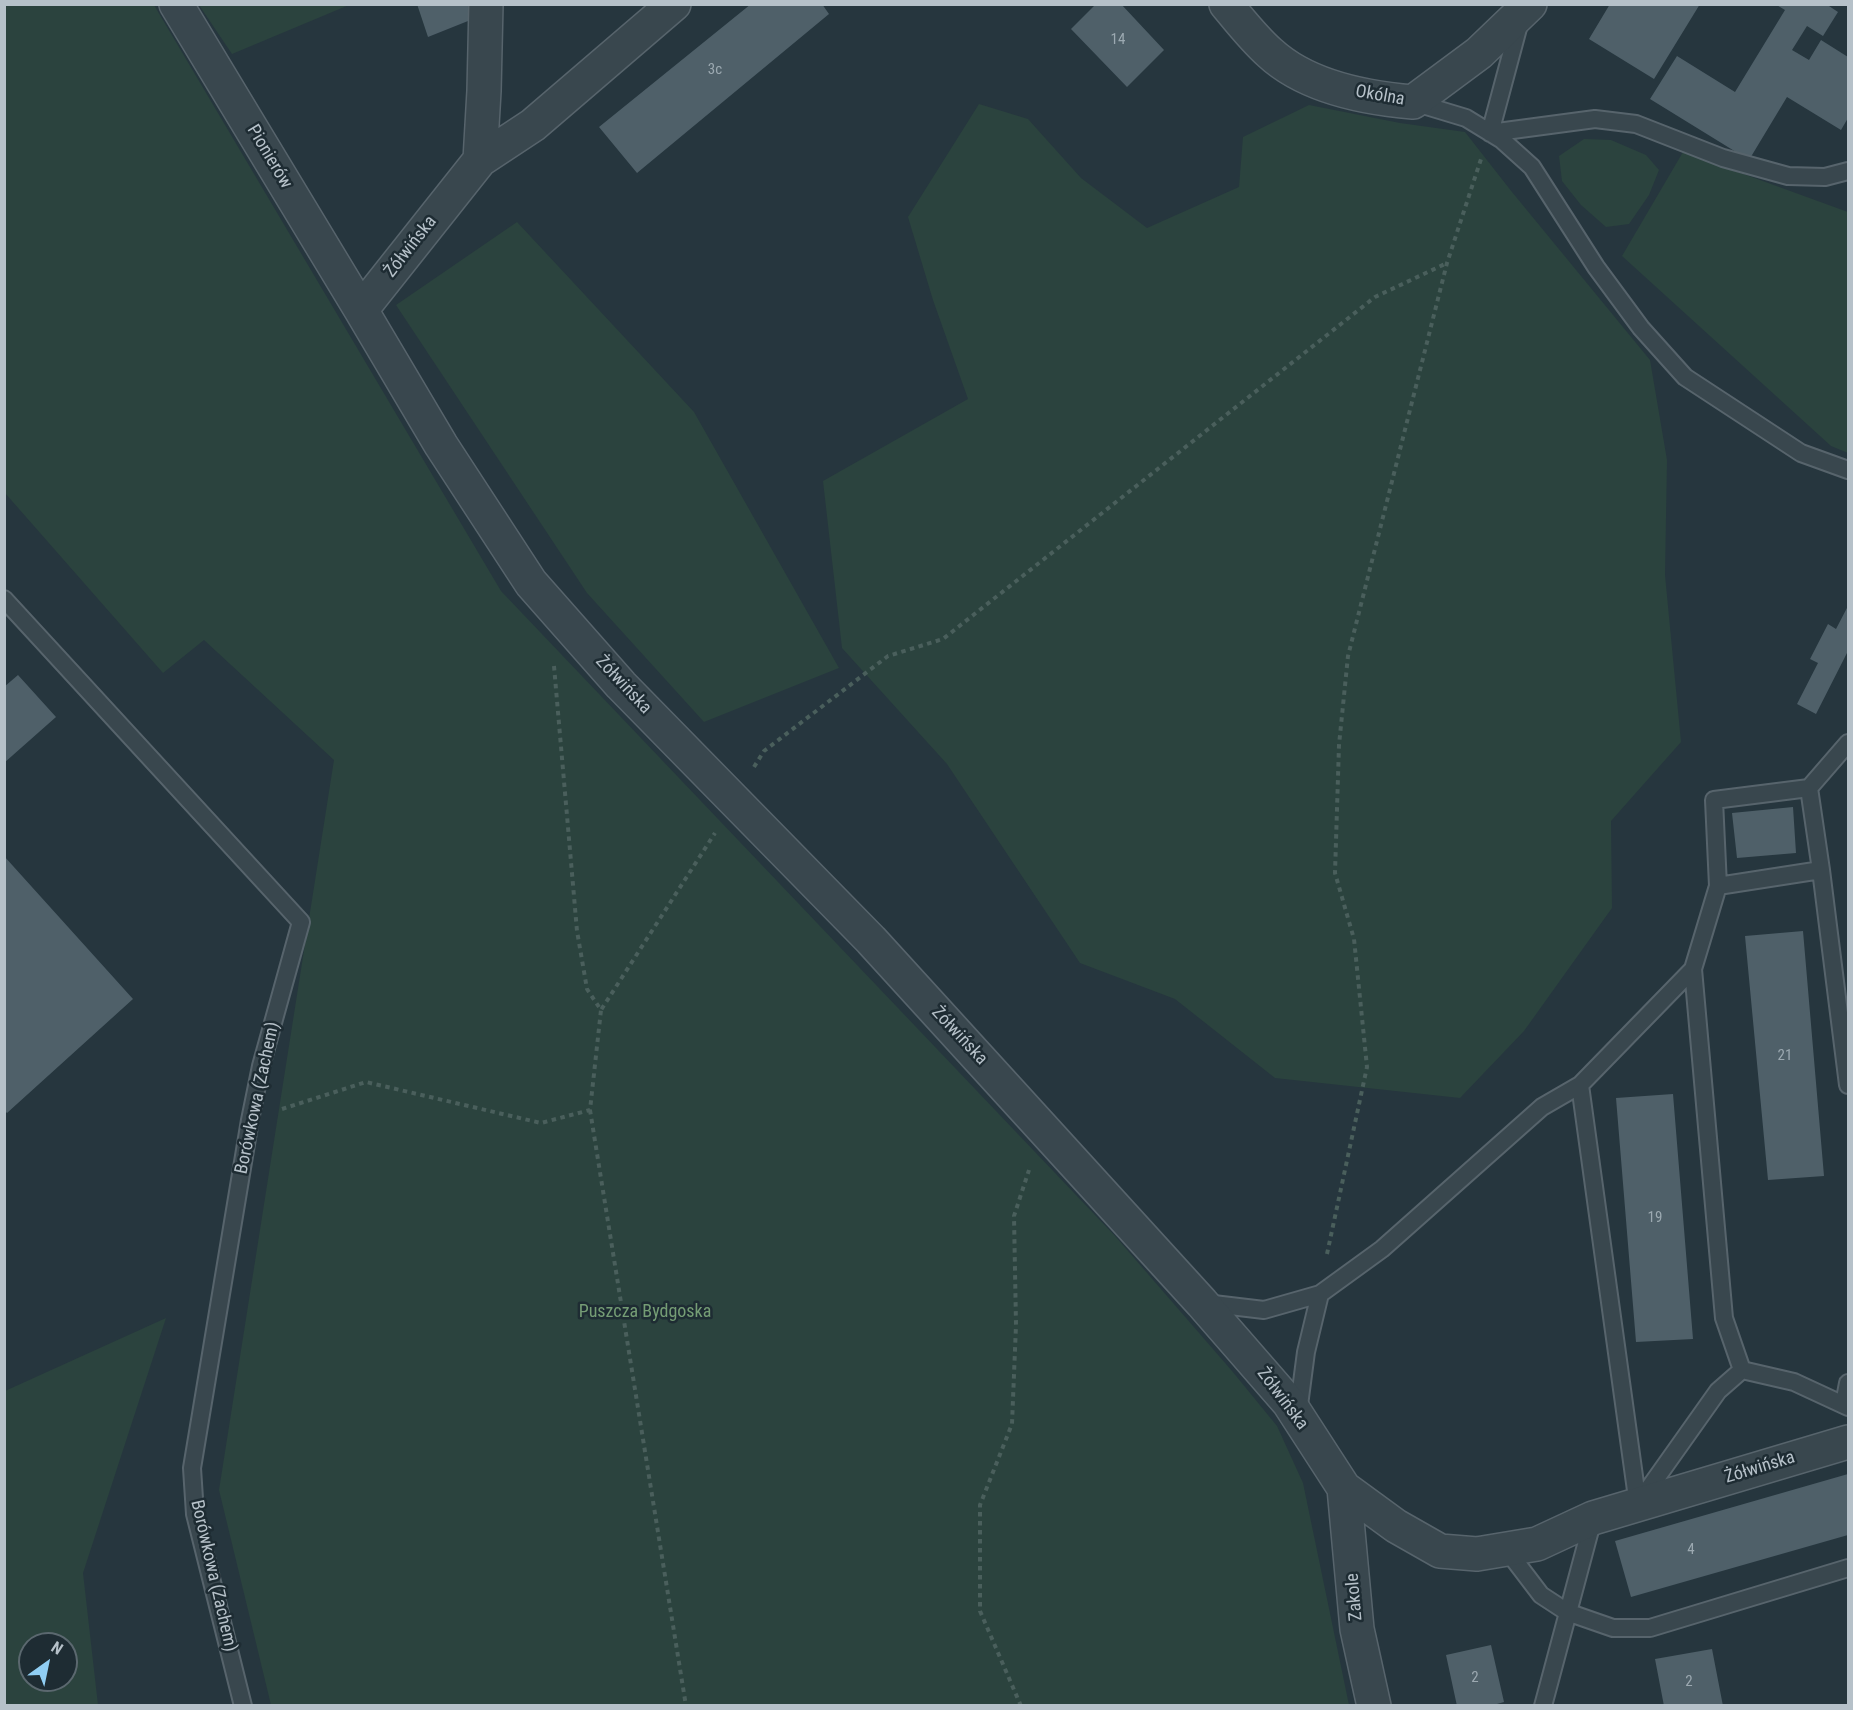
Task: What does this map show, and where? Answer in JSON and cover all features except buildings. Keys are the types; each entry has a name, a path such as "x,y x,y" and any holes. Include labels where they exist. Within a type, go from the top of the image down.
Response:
{"street":[{"name":"Pionierów","path":"176,4 361,310"},
{"path":"480,160 486,4"},
{"name":"Żółwińska","path":"674,4 533,125 480,160 361,310 441,445 531,583 621,685 871,940 1202,1303 1289,1403 1344,1488 1396,1526 1440,1551 1477,1554 1537,1544 1593,1518 1848,1442"},
{"name":"Okólna","path":"1226,4 1270,53 1297,73 1330,86 1381,100 1413,102 1479,53 1526,8"},
{"name":"Zakole","path":"1344,1488 1358,1629 1374,1706"}],"lane":[{"path":"1490,133 1526,8"},
{"path":"1413,102 1466,118 1502,140 1532,167 1602,275 1641,328 1685,377 1801,453 1848,470"},
{"path":"1490,133 1594,119 1636,124 1724,158 1788,177 1825,177 1848,171"},
{"name":"Borówkowa (Zachem)","path":"4,598 301,922 261,1066 250,1120 192,1468 195,1514 243,1706"},
{"path":"1742,1370 1724,1318 1693,969 1718,886 1714,800 1809,788 1848,743"},
{"path":"1809,788 1848,1085"},
{"path":"1718,886 1821,870"},
{"path":"1202,1303 1264,1310 1320,1294 1382,1249 1542,1107 1580,1085 1693,969"},
{"path":"1580,1085 1638,1505"},
{"path":"1298,1417 1306,1352 1320,1294"},
{"path":"1742,1370 1794,1382 1846,1406 1848,1383"},
{"path":"1638,1505 1718,1391 1742,1370"},
{"path":"1543,1706 1593,1518"},
{"path":"1506,1549 1541,1595 1567,1612 1613,1628 1650,1628 1848,1568"}],"path":[{"path":"1320,1294 1333,1219 1368,1068 1354,939 1335,873 1339,745 1348,656 1447,263 1490,133"},
{"path":"686,1706 590,1110 601,1010 691,872 764,751 888,656 944,639 1375,297 1447,263"},
{"path":"554,662 577,931 587,988 601,1010"},
{"path":"250,1120 366,1082 541,1123 590,1110"},
{"path":"1021,1706 980,1611 980,1505 1012,1424 1016,1325 1014,1216 1042,1126"}],"green space":[{"name":"Puszcza Bydgoska","path":"4,5 154,5 501,591 1115,1236 1277,1426 1303,1483 1349,1705 271,1705 219,1490 334,760 204,640 163,673 5,493"},
{"path":"199,5 349,5 232,54"},
{"path":"979,104 1028,119 1081,178 1147,228 1239,187 1243,137 1309,105 1400,123 1465,132 1650,360 1667,460 1665,575 1681,742 1611,821 1612,908 1524,1031 1460,1098 1275,1078 1175,999 1080,963 947,764 842,648 823,481 968,399 933,300 908,217"},
{"path":"1584,139 1611,140 1646,155 1659,170 1649,195 1629,224 1606,227 1581,205 1562,181 1559,156"},
{"path":"1683,152 1848,212 1848,453 1831,446 1622,256"},
{"path":"517,222 694,412 839,668 704,722 587,593 396,305"},
{"path":"166,1318 83,1573 98,1705 5,1705 5,1391"}]}
